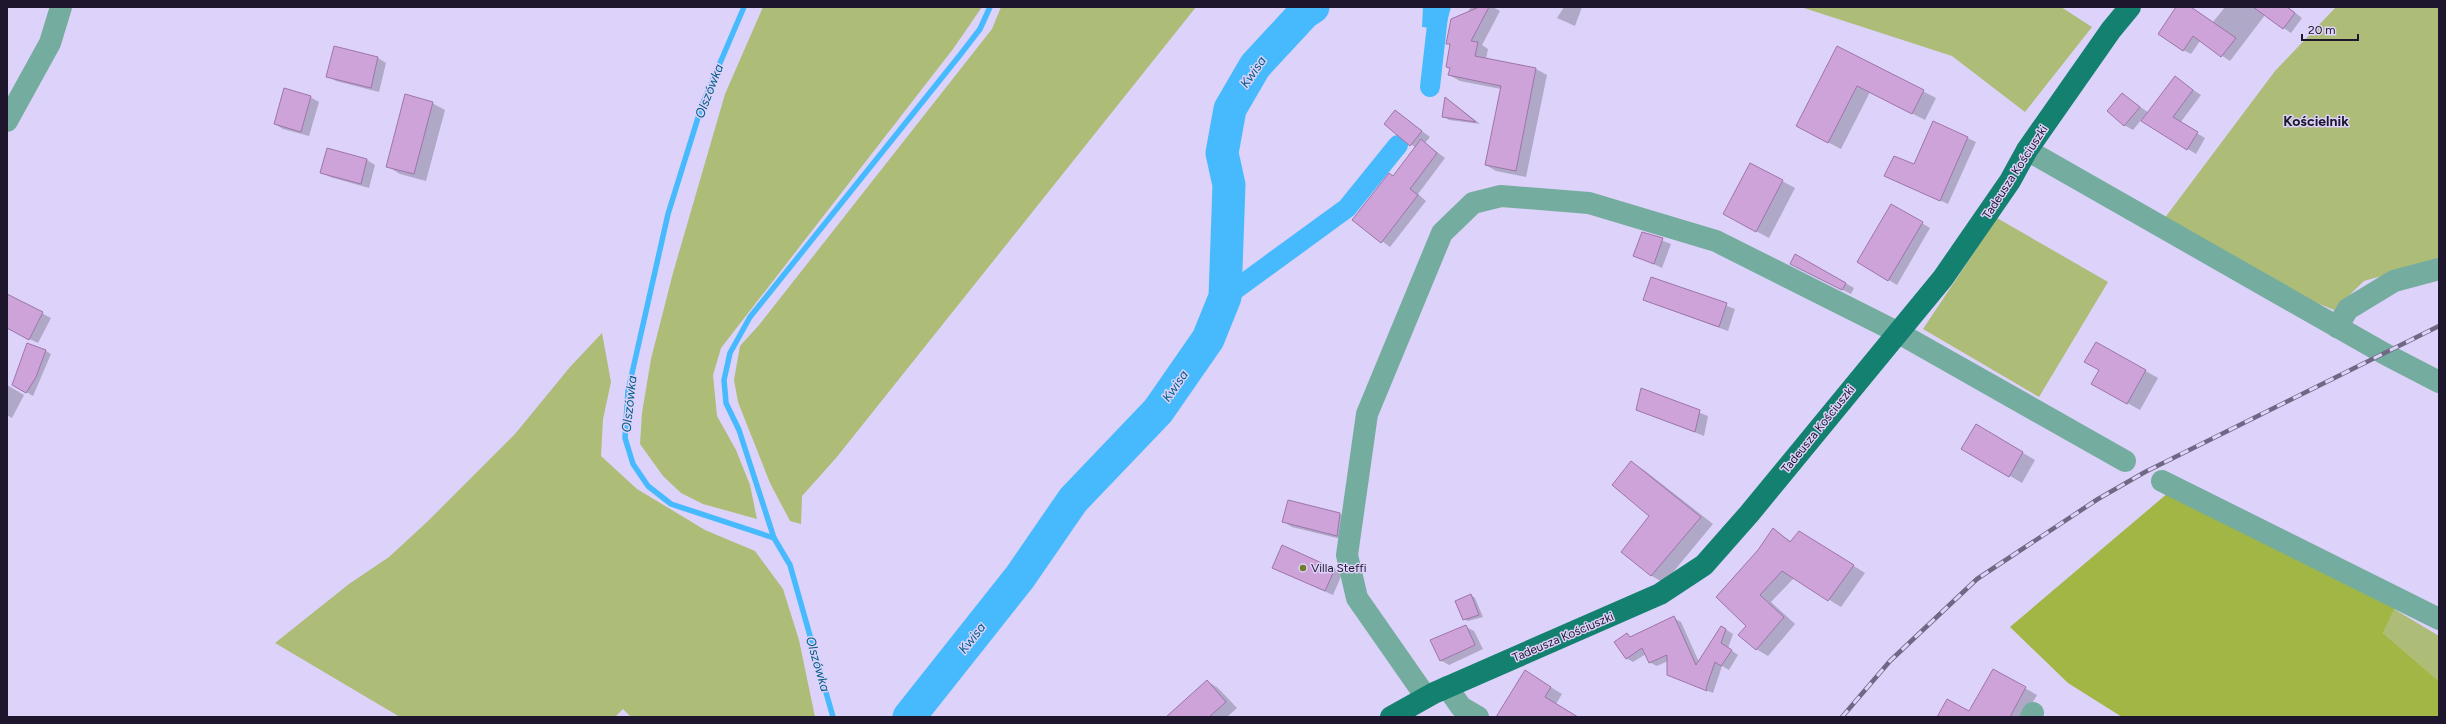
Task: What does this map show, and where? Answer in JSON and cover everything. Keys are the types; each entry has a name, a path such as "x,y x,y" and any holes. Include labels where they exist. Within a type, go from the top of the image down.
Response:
{"main road":[{"name":"Tadeusza Kościuszki","path":"1391,717 1426,697 1660,594 1704,564 1748,514 1943,278 2010,181 2027,150 2111,30 2130,7"}],"street":[{"path":"7,121 50,43 61,7"},
{"path":"2027,150 2337,327 2439,382"},
{"path":"1426,697 1357,598 1347,555 1367,414 1442,233 1473,203 1501,196 1589,203 1716,241 1897,332 2125,461"},
{"path":"2337,327 2348,309 2394,281 2439,269"},
{"path":"2162,481 2439,619"},
{"path":"1448,687 1461,707 1478,717"}],"green space":[{"path":"763,7 982,7 953,49 721,348 713,375 717,416 736,450 750,485 757,519 703,504 681,493 663,476 640,444 642,413 651,359 673,273 725,94"},
{"path":"1001,7 1196,7 836,458 802,496 801,524 790,521 770,483 738,402 734,380 740,346 759,325 992,29"},
{"path":"1801,7 2061,7 2092,27 2025,112 1952,56"},
{"path":"2336,7 2439,7 2439,260 2364,281 2334,310 2291,292 2164,219 2275,71"},
{"path":"1997,218 2108,282 2039,397 1923,329"},
{"path":"602,333 611,382 603,419 601,456 637,489 705,530 755,551 783,589 799,640 815,717 631,717 623,709 615,717 400,717 275,643 349,584 389,557 428,521 515,434 570,367"},
{"path":"2175,487 2399,599 2383,633 2439,681 2439,717 2122,717 2068,683 2010,627"},
{"path":"2394,609 2439,636 2439,681 2383,633"}],"water":[{"path":"1423,7 1451,7 1445,29 1422,27"}],"building":[{"path":"1479,7 1489,7 1471,41 1478,42 1475,56 1536,68 1516,171 1485,165 1501,86 1448,75 1450,68 1446,67 1450,44 1446,44 1451,19"},
{"path":"2176,7 2191,7 2236,38 2221,57 2193,36 2183,51 2158,34"},
{"path":"2253,7 2287,7 2295,13 2283,29"},
{"path":"334,46 378,57 371,88 326,77"},
{"path":"1837,46 1924,90 1912,114 1857,86 1828,143 1796,126"},
{"path":"2175,76 2193,90 2173,117 2198,132 2187,150 2141,121"},
{"path":"284,88 311,96 301,132 274,124"},
{"path":"2122,93 2140,107 2124,126 2107,111"},
{"path":"405,94 433,102 414,174 386,167"},
{"path":"1445,97 1476,122 1442,117"},
{"path":"1395,110 1422,131 1410,146 1384,124"},
{"path":"1933,121 1968,137 1940,201 1884,176 1894,156 1914,164"},
{"path":"1421,139 1437,153 1410,189 1418,195 1381,243 1352,220 1389,173 1393,176"},
{"path":"327,148 367,159 361,184 320,173"},
{"path":"1750,163 1783,180 1756,232 1723,214"},
{"path":"1891,204 1923,222 1888,281 1857,262"},
{"path":"1642,232 1663,238 1654,264 1633,256"},
{"path":"1795,254 1846,283 1842,290 1790,264"},
{"path":"1651,277 1727,303 1719,327 1643,300"},
{"path":"7,294 43,312 29,340 7,328"},
{"path":"2096,342 2146,370 2127,404 2091,384 2099,370 2084,362"},
{"path":"27,343 46,350 36,377 26,393 12,385"},
{"path":"1641,388 1700,410 1695,432 1636,410"},
{"path":"1976,424 2023,452 2009,477 1961,449"},
{"path":"1631,461 1701,517 1651,576 1621,552 1649,516 1612,485"},
{"path":"1288,500 1340,513 1337,536 1282,522"},
{"path":"1773,528 1790,542 1799,531 1854,565 1828,601 1782,571 1760,595 1784,617 1756,650 1738,635 1746,626 1716,597 1758,550"},
{"name":"Villa Steffi","path":"1282,545 1335,569 1325,591 1272,568"},
{"path":"1471,594 1479,615 1463,620 1455,601"},
{"path":"1674,616 1696,665 1721,626 1726,629 1721,643 1732,650 1721,666 1715,662 1706,688 1707,691 1667,675 1667,655 1649,663 1642,648 1626,659 1614,642 1627,633 1630,637"},
{"path":"1466,625 1475,645 1440,661 1430,640"},
{"path":"1993,669 2026,687 2010,717 1937,717 1947,699 1969,711"},
{"path":"1525,670 1551,687 1545,697 1578,717 1496,717"},
{"path":"1207,680 1226,702 1209,717 1166,717"}],"waterway":[{"name":"Olszówka","path":"744,7 702,105 668,214 628,391 625,438 633,464 648,486 671,504 774,538 790,565 833,717"},
{"path":"774,538 739,430 726,403 724,380 730,353 750,317 960,55 980,29 990,7"},
{"name":"Kwisa","path":"909,717 1020,577 1073,500 1158,411 1208,339 1225,297 1229,185 1222,153 1230,109 1255,66 1304,13 1313,7"},
{"path":"1430,87 1439,7"},
{"path":"1225,297 1347,208 1398,145"}],"railway":[{"path":"1842,717 1890,661 1977,579 2098,499 2145,472 2439,326"}],"place":[{"name":"Villa Steffi","path":"1303,568"}],"district":[{"name":"Kościelnik","path":"2316,121"}]}
